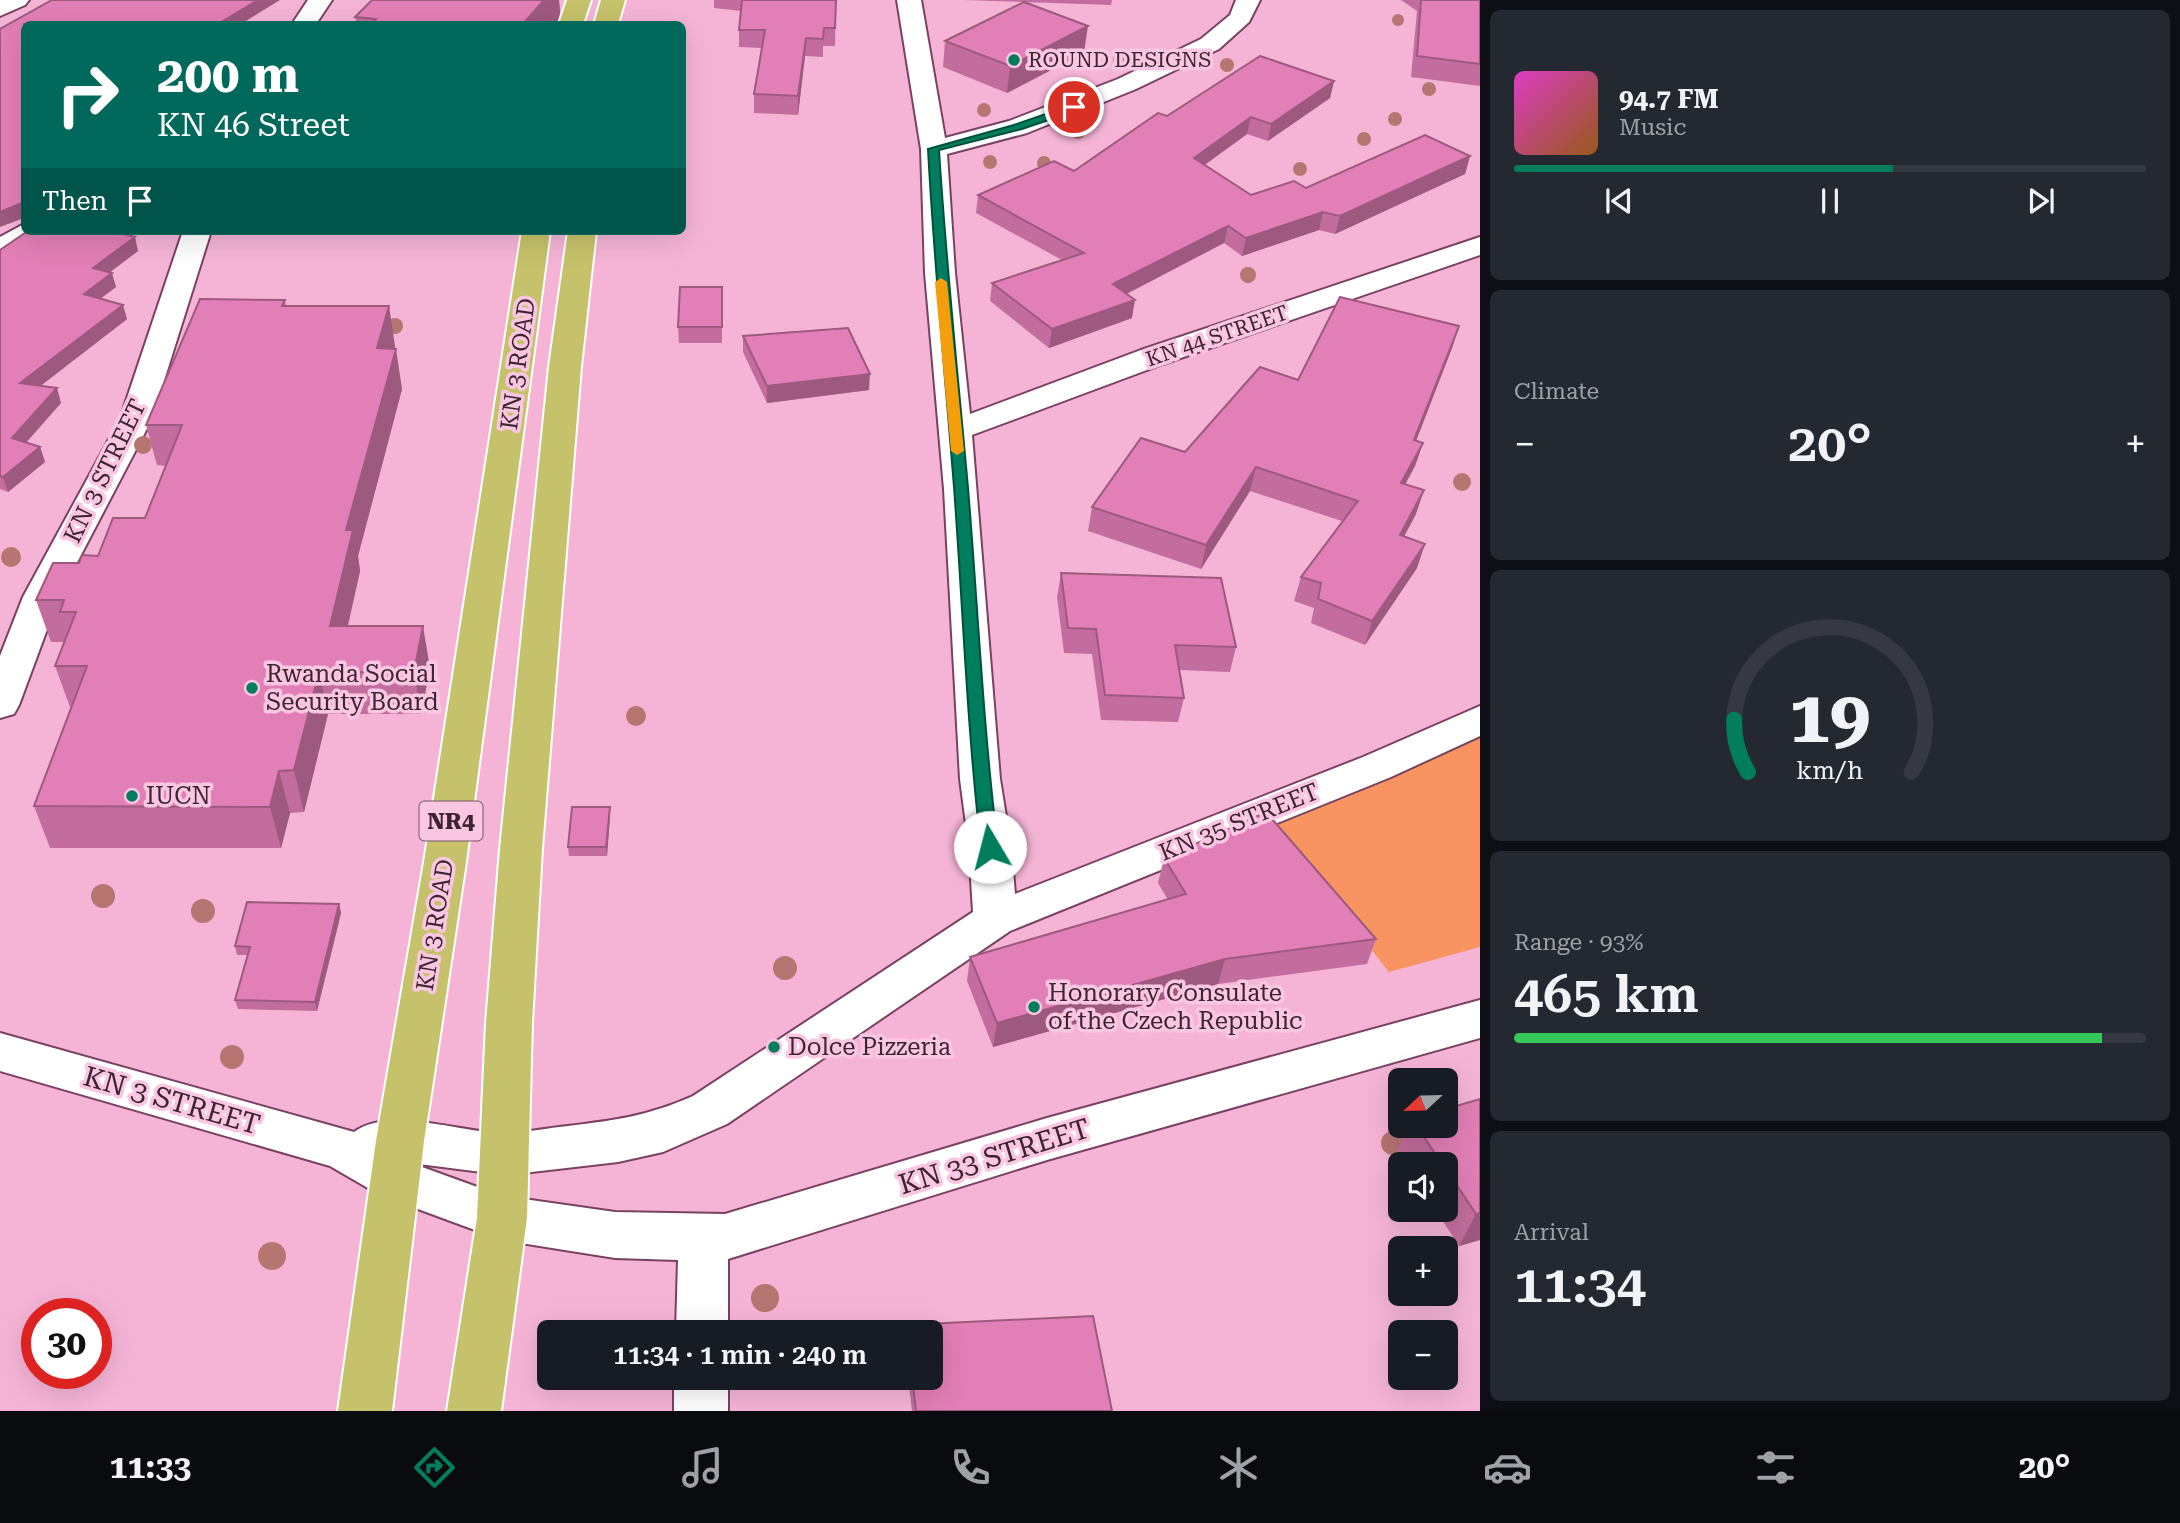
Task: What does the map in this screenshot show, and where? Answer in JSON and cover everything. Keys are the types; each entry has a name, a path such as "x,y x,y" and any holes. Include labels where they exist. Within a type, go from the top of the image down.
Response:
{"highway":[{"path":"572,21 579,0"},
{"path":"607,21 612,0"},
{"name":"KN 3 ROAD","path":"365,1411 399,1161 535,235"},
{"name":"KN 3 ROAD","path":"474,1411 502,1218 509,1023 521,849 565,367 582,235"}],"street":[{"path":"0,9 17,0"},
{"path":"306,21 320,0"},
{"path":"909,0 934,149 940,273 956,430 980,779 990,847 995,919"},
{"path":"934,149 1041,119 1161,69 1210,44 1230,29 1241,17 1248,0"},
{"path":"0,249 23,235"},
{"name":"KN 3 STREET","path":"0,705 41,597 136,419 196,235"},
{"name":"KN 44 STREET","path":"956,430 1152,357 1480,246"},
{"name":"KN 35 STREET","path":"399,1161 506,1154 618,1141 663,1131 710,1110 995,919 1364,772 1480,720"},
{"name":"KN 33 STREET","path":"502,1218 615,1235 725,1237 1047,1139 1480,1019"},
{"name":"KN 3 STREET","path":"0,1052 343,1149 399,1161 502,1218"},
{"path":"702,1320 703,1238"},
{"path":"701,1390 701,1411"}],"shaded area":[{"path":"1480,737 1480,947 1389,972 1273,825"}],"building":[{"path":"52,0 258,0 223,21 21,21 21,203 0,212 0,29"},
{"path":"372,0 544,0 526,21 374,21 376,19 355,17"},
{"path":"742,0 836,0 835,28 824,28 823,39 806,38 798,96 754,94 765,30 739,30"},
{"path":"1421,0 1480,0 1480,64 1417,56"},
{"path":"1024,2 1088,26 1010,66 945,41"},
{"path":"1260,56 1334,81 1271,124 1251,117 1194,158 1251,195 1294,181 1306,188 1425,135 1470,156 1340,216 1323,212 1246,238 1228,226 1113,284 1135,300 1052,329 992,283 1084,253 978,195 1054,161 1074,171 1158,113 1167,116"},
{"path":"22,235 135,237 93,268 112,273 84,294 123,305 20,383 57,388 12,438 40,447 3,477 0,476 0,250"},
{"path":"680,287 722,287 722,327 678,327"},
{"path":"1340,297 1459,326 1414,440 1423,443 1401,483 1424,490 1400,535 1425,544 1372,621 1318,599 1321,583 1301,577 1358,501 1256,467 1206,545 1092,507 1141,438 1185,452 1260,367 1298,380"},
{"path":"200,299 285,300 282,306 389,306 377,348 396,349 346,530 353,530 330,626 423,626 414,672 319,672 294,770 279,771 270,807 34,806 87,666 55,666 76,612 60,612 64,600 36,600 53,563 79,563 82,555 98,556 113,518 145,518 182,425 146,425"},
{"path":"848,328 870,374 767,386 743,336"},
{"path":"1061,573 1221,578 1236,647 1175,645 1184,698 1105,695 1096,629 1068,628"},
{"path":"572,807 610,807 606,847 568,847"},
{"path":"1266,812 1376,939 1225,959 997,1023 970,957 1186,894 1164,858"},
{"path":"247,902 339,904 315,1002 235,1000 250,947 235,946"},
{"path":"1480,1099 1480,1213 1476,1214 1458,1187 1458,1152 1434,1152 1425,1138 1458,1138 1458,1105"},
{"path":"1093,1316 1112,1411 916,1411 914,1390 943,1390 943,1323"}],"slow traffic":[{"path":"941,282 957,451"}],"place":[{"name":"ROUND DESIGNS","path":"1014,60"},
{"name":"Rwanda Social Security Board","path":"252,688"},
{"name":"IUCN","path":"132,796"},
{"name":"Honorary Consulate of the Czech Republic","path":"1034,1007"},
{"name":"Dolce Pizzeria","path":"774,1047"}],"route":[{"path":"990,847 980,779 961,489 940,273 934,149 1018,127 1074,107"}]}
